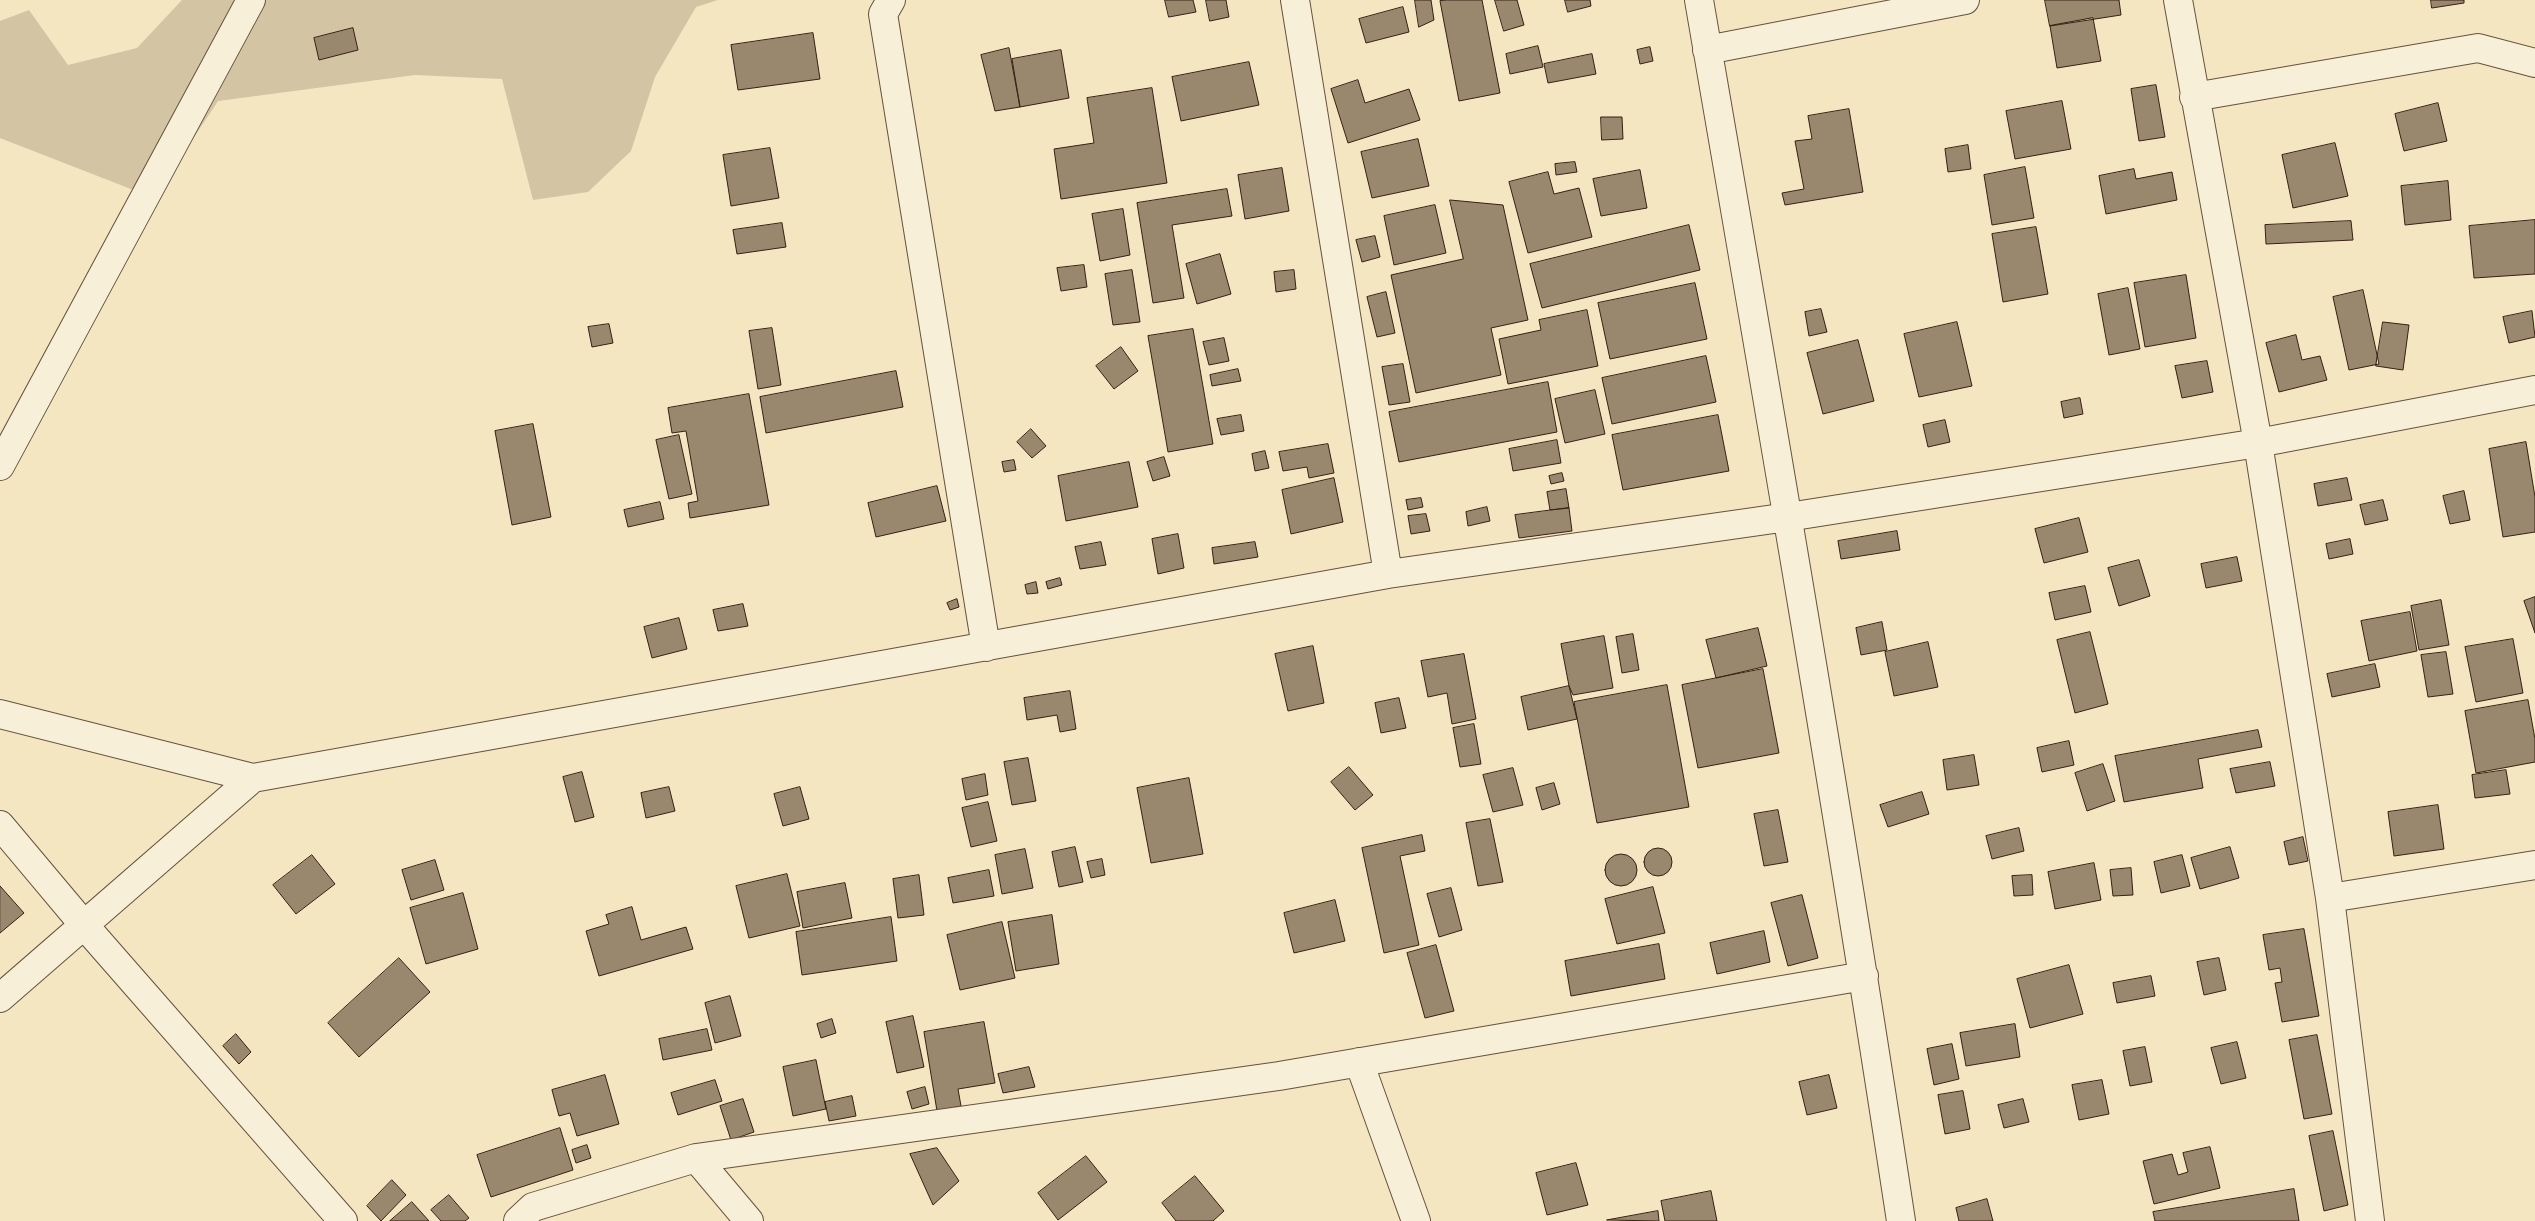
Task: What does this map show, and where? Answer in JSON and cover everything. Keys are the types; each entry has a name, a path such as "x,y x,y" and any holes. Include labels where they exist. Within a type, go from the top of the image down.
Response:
{"street":[{"path":"0,466 251,0"},
{"path":"891,0 883,14 986,647"},
{"path":"1295,0 1388,574"},
{"path":"1699,0 1788,516 1864,976 1901,1221"},
{"path":"1708,50 1965,0"},
{"path":"2178,0 2258,443 2330,898 2370,1221"},
{"path":"2194,97 2478,48 2535,63"},
{"path":"0,714 253,778 1388,574 1788,516 2258,443 2535,390"},
{"path":"0,998 253,778"},
{"path":"0,825 84,925 343,1221"},
{"path":"2330,898 2535,864"},
{"path":"518,1221 533,1207 696,1158 1279,1076 1864,976"},
{"path":"1359,1062 1416,1221"},
{"path":"696,1158 749,1221"}],"shaded area":[{"path":"182,0 718,0 696,7 655,77 631,151 588,192 533,200 502,79 415,75 218,101 154,198 0,138 0,21 29,10 68,65 137,48"}],"building":[{"path":"1165,0 1193,0 1196,12 1169,17"},
{"path":"1206,0 1226,0 1229,17 1210,21"},
{"path":"1415,0 1431,0 1434,20 1419,27"},
{"path":"1482,0 1500,93 1459,101 1440,1"},
{"path":"1495,0 1517,0 1524,25 1504,31"},
{"path":"1565,0 1590,0 1591,6 1568,12"},
{"path":"2045,0 2119,0 2121,15 2050,26"},
{"path":"2431,0 2464,0 2464,3 2432,8"},
{"path":"1403,7 1409,32 1366,43 1359,19"},
{"path":"2093,18 2101,61 2057,68 2050,26"},
{"path":"353,28 358,50 319,60 314,38"},
{"path":"813,33 820,79 738,90 731,45"},
{"path":"1538,46 1543,67 1510,74 1506,54"},
{"path":"1650,47 1653,61 1640,64 1637,50"},
{"path":"1009,48 1020,107 995,111 981,55"},
{"path":"1061,50 1069,98 1020,107 1012,59"},
{"path":"1592,54 1596,74 1548,83 1544,64"},
{"path":"1249,62 1259,105 1181,121 1172,77"},
{"path":"1358,80 1365,103 1409,89 1420,120 1348,143 1331,89"},
{"path":"2156,85 2165,137 2139,141 2131,89"},
{"path":"1152,88 1167,183 1061,199 1054,149 1094,143 1087,98"},
{"path":"2062,101 2071,149 2015,159 2006,111"},
{"path":"2438,103 2447,141 2404,151 2395,114"},
{"path":"1849,109 1863,192 1785,205 1782,193 1804,189 1795,141 1812,139 1808,116"},
{"path":"1601,117 1622,117 1623,139 1602,140"},
{"path":"1418,139 1429,186 1372,198 1361,152"},
{"path":"2335,143 2348,196 2293,208 2282,155"},
{"path":"1968,145 1971,169 1948,172 1945,149"},
{"path":"770,148 779,198 731,206 723,155"},
{"path":"1575,162 1577,172 1556,175 1555,164"},
{"path":"2025,167 2034,218 1992,225 1984,175"},
{"path":"1282,168 1289,211 1245,219 1238,175"},
{"path":"2134,169 2136,179 2172,172 2177,200 2106,214 2099,176"},
{"path":"1640,170 1647,208 1601,216 1593,179"},
{"path":"1548,172 1554,194 1579,188 1592,237 1528,253 1509,182"},
{"path":"2448,181 2451,220 2405,225 2401,186"},
{"path":"1227,189 1232,216 1172,225 1184,298 1153,303 1137,203"},
{"path":"1450,200 1503,205 1528,320 1491,328 1501,375 1416,393 1391,275 1463,259"},
{"path":"1435,205 1446,253 1394,265 1384,216"},
{"path":"1123,209 1130,255 1100,261 1092,214"},
{"path":"2535,220 2535,274 2474,278 2469,226"},
{"path":"2351,221 2353,240 2266,244 2265,225"},
{"path":"782,223 786,247 737,254 733,230"},
{"path":"1689,225 1700,270 1542,308 1530,264"},
{"path":"2036,227 2048,294 2003,302 1992,234"},
{"path":"1375,236 1380,257 1362,262 1356,240"},
{"path":"1220,254 1231,294 1197,304 1186,264"},
{"path":"1084,265 1087,287 1061,291 1057,268"},
{"path":"1132,270 1140,322 1113,325 1105,274"},
{"path":"1294,270 1296,289 1276,292 1274,272"},
{"path":"2186,275 2196,338 2145,347 2134,283"},
{"path":"1695,283 1707,339 1610,359 1598,303"},
{"path":"2128,288 2140,349 2109,355 2098,294"},
{"path":"2363,290 2379,364 2349,370 2333,297"},
{"path":"1386,292 1395,333 1377,337 1367,297"},
{"path":"1821,309 1827,332 1809,336 1805,312"},
{"path":"1587,310 1598,366 1508,384 1499,339 1541,330 1539,320"},
{"path":"2532,311 2535,337 2509,343 2503,317"},
{"path":"1957,322 1972,386 1919,397 1904,334"},
{"path":"2383,322 2409,325 2403,370 2376,366"},
{"path":"609,324 613,343 592,347 588,327"},
{"path":"772,328 781,385 758,389 749,331"},
{"path":"1193,329 1213,444 1168,452 1148,336"},
{"path":"2296,335 2302,360 2320,356 2327,380 2279,392 2266,343"},
{"path":"1224,338 1229,361 1209,365 1203,342"},
{"path":"1858,340 1874,401 1823,414 1807,353"},
{"path":"1121,347 1138,371 1114,389 1096,366"},
{"path":"1706,356 1716,402 1612,424 1602,378"},
{"path":"2207,361 2213,392 2182,398 2175,366"},
{"path":"1403,364 1410,402 1389,405 1382,367"},
{"path":"1238,369 1241,381 1212,386 1210,375"},
{"path":"896,371 903,407 766,433 760,397"},
{"path":"1548,382 1557,432 1399,462 1389,412"},
{"path":"1595,390 1605,434 1565,443 1555,399"},
{"path":"749,394 769,505 690,518 688,503 698,501 686,431 672,433 668,408"},
{"path":"2080,398 2083,414 2064,418 2061,402"},
{"path":"1241,415 1244,431 1221,435 1217,419"},
{"path":"1718,415 1729,471 1623,490 1612,435"},
{"path":"1945,420 1950,442 1928,447 1923,425"},
{"path":"533,424 551,517 512,525 495,431"},
{"path":"1031,429 1046,446 1032,458 1017,442"},
{"path":"679,435 692,494 669,499 656,440"},
{"path":"1557,440 1561,463 1513,471 1509,449"},
{"path":"2526,442 2535,497 2535,532 2503,537 2489,449"},
{"path":"1328,444 1334,473 1309,478 1307,467 1283,471 1279,452"},
{"path":"1265,451 1269,468 1255,471 1252,454"},
{"path":"1164,457 1170,476 1153,481 1147,462"},
{"path":"1014,460 1016,470 1004,472 1002,462"},
{"path":"1129,462 1138,507 1066,521 1058,476"},
{"path":"1562,473 1564,481 1551,484 1549,476"},
{"path":"1334,478 1343,522 1291,534 1282,490"},
{"path":"2347,478 2352,500 2318,506 2314,484"},
{"path":"937,486 946,521 876,537 868,503"},
{"path":"1566,489 1569,508 1550,510 1547,492"},
{"path":"2464,491 2470,520 2450,524 2443,496"},
{"path":"1421,498 1423,507 1408,510 1406,500"},
{"path":"2383,500 2388,520 2365,525 2360,505"},
{"path":"660,502 664,519 628,527 624,510"},
{"path":"1487,507 1490,521 1468,526 1466,512"},
{"path":"1569,508 1572,531 1519,538 1515,515"},
{"path":"1426,514 1430,531 1411,534 1408,516"},
{"path":"2079,518 2088,552 2044,563 2035,529"},
{"path":"1897,531 1900,550 1841,559 1838,541"},
{"path":"1178,534 1184,568 1158,574 1152,539"},
{"path":"2350,539 2353,554 2329,559 2326,544"},
{"path":"1101,542 1106,565 1080,569 1075,547"},
{"path":"1255,542 1258,557 1214,564 1212,548"},
{"path":"2237,557 2242,581 2206,588 2201,564"},
{"path":"2139,560 2150,596 2119,606 2108,568"},
{"path":"1060,578 1062,585 1048,589 1046,582"},
{"path":"1036,582 1038,593 1027,594 1025,585"},
{"path":"2085,586 2091,612 2055,620 2049,593"},
{"path":"2535,597 2535,633 2524,601"},
{"path":"957,599 959,607 950,610 947,603"},
{"path":"2441,600 2449,645 2419,650 2411,606"},
{"path":"743,604 748,626 718,631 713,610"},
{"path":"2410,612 2417,651 2369,661 2361,621"},
{"path":"679,618 687,649 652,658 644,627"},
{"path":"1882,622 1887,650 1861,655 1856,628"},
{"path":"1758,628 1767,666 1716,678 1706,640"},
{"path":"2090,632 2108,704 2075,713 2057,640"},
{"path":"1633,634 1639,670 1622,673 1616,637"},
{"path":"1604,636 1613,688 1573,695 1569,686 1561,644"},
{"path":"2513,639 2523,693 2476,702 2465,647"},
{"path":"1928,642 1938,687 1894,696 1885,652"},
{"path":"1313,646 1324,703 1288,711 1275,654"},
{"path":"2446,652 2453,694 2428,697 2421,655"},
{"path":"1464,654 1476,719 1452,724 1447,693 1428,697 1421,661"},
{"path":"2375,664 2380,687 2332,697 2327,674"},
{"path":"1763,669 1779,753 1698,768 1682,685"},
{"path":"1667,685 1689,807 1597,823 1574,702"},
{"path":"1569,686 1577,719 1528,730 1521,697"},
{"path":"1070,691 1076,729 1060,732 1057,715 1027,720 1024,698"},
{"path":"1399,698 1406,728 1381,733 1375,703"},
{"path":"2528,700 2535,739 2535,762 2476,773 2465,711"},
{"path":"1474,724 1481,764 1460,767 1453,728"},
{"path":"2258,730 2262,747 2198,759 2203,788 2124,802 2115,756"},
{"path":"2069,741 2074,765 2042,772 2037,748"},
{"path":"1974,755 1979,785 1947,790 1943,760"},
{"path":"1028,758 1036,801 1012,805 1004,762"},
{"path":"2270,762 2275,786 2236,793 2230,769"},
{"path":"2103,764 2115,801 2087,811 2075,773"},
{"path":"1349,767 1373,795 1355,810 1331,782"},
{"path":"1513,768 1523,805 1493,812 1483,775"},
{"path":"2506,770 2510,794 2475,798 2472,775"},
{"path":"582,772 594,817 575,822 563,777"},
{"path":"985,774 988,795 966,800 962,779"},
{"path":"1189,778 1203,854 1151,863 1137,788"},
{"path":"1554,783 1560,804 1542,810 1536,788"},
{"path":"669,787 675,811 646,818 641,793"},
{"path":"800,787 809,819 783,826 774,794"},
{"path":"1922,792 1929,814 1888,827 1880,805"},
{"path":"988,802 997,841 971,847 962,808"},
{"path":"2438,805 2444,849 2394,856 2388,812"},
{"path":"1778,810 1788,862 1764,866 1754,814"},
{"path":"1490,819 1503,882 1478,886 1466,823"},
{"path":"2019,828 2024,851 1992,859 1986,836"},
{"path":"1422,835 1425,851 1400,856 1419,945 1384,953 1362,848"},
{"path":"2303,837 2308,861 2289,865 2284,842"},
{"path":"1075,847 1083,882 1059,887 1052,852"},
{"path":"2230,847 2239,878 2200,889 2191,858"},
{"path":"1658,848 1668,852 1672,862 1668,872 1658,876 1648,872 1644,862 1648,852"},
{"path":"1025,849 1033,888 1002,894 995,855"},
{"path":"1621,854 1632,859 1637,870 1632,881 1621,886 1610,881 1605,870 1610,859"},
{"path":"312,855 335,884 296,914 273,885"},
{"path":"2182,855 2190,886 2161,893 2154,862"},
{"path":"1102,859 1105,875 1091,878 1087,862"},
{"path":"435,860 444,890 411,900 402,870"},
{"path":"2094,863 2101,900 2055,909 2048,872"},
{"path":"2131,868 2133,895 2113,896 2110,870"},
{"path":"989,870 994,896 953,903 948,878"},
{"path":"787,874 800,926 749,938 736,886"},
{"path":"919,875 924,915 898,918 893,879"},
{"path":"2032,875 2033,895 2014,896 2012,876"},
{"path":"845,883 852,918 803,928 797,892"},
{"path":"0,886 24,913 0,933"},
{"path":"1653,887 1665,933 1617,944 1605,899"},
{"path":"1451,888 1462,930 1439,937 1427,894"},
{"path":"463,893 478,949 426,964 410,908"},
{"path":"1802,895 1818,958 1788,966 1771,903"},
{"path":"1335,900 1345,941 1294,953 1284,913"},
{"path":"632,907 641,940 686,927 693,949 599,976 586,931 609,924 606,915"},
{"path":"1052,915 1059,964 1016,971 1008,922"},
{"path":"891,917 897,961 802,975 796,932"},
{"path":"1002,922 1015,978 960,990 947,935"},
{"path":"2304,929 2319,1016 2282,1022 2275,983 2282,982 2280,968 2269,970 2263,935"},
{"path":"1764,931 1770,962 1717,974 1710,943"},
{"path":"1659,944 1665,979 1571,996 1565,961"},
{"path":"1436,945 1454,1011 1425,1018 1407,953"},
{"path":"399,958 430,992 359,1057 328,1023"},
{"path":"2219,958 2226,990 2204,995 2197,962"},
{"path":"2069,965 2083,1014 2030,1028 2017,979"},
{"path":"2151,976 2155,996 2117,1003 2113,983"},
{"path":"730,996 741,1036 715,1043 705,1003"},
{"path":"913,1016 924,1067 897,1073 886,1022"},
{"path":"832,1019 836,1033 821,1038 817,1024"},
{"path":"984,1022 995,1083 958,1089 961,1106 937,1111 924,1032"},
{"path":"2015,1024 2020,1057 1966,1066 1960,1033"},
{"path":"707,1029 712,1050 663,1060 659,1039"},
{"path":"236,1034 251,1052 239,1064 223,1046"},
{"path":"2317,1035 2332,1114 2304,1119 2289,1040"},
{"path":"2237,1042 2246,1078 2221,1084 2211,1048"},
{"path":"1952,1044 1959,1079 1934,1085 1927,1049"},
{"path":"2145,1047 2152,1082 2130,1086 2123,1051"},
{"path":"816,1060 826,1109 793,1116 783,1067"},
{"path":"1029,1067 1035,1087 1003,1093 998,1074"},
{"path":"605,1075 619,1124 577,1136 570,1113 559,1116 552,1090"},
{"path":"1829,1075 1837,1108 1807,1115 1799,1082"},
{"path":"715,1080 722,1101 678,1115 671,1093"},
{"path":"2102,1080 2109,1114 2079,1120 2072,1085"},
{"path":"925,1087 929,1104 912,1109 907,1092"},
{"path":"1963,1091 1970,1129 1945,1134 1938,1095"},
{"path":"852,1096 856,1116 829,1121 825,1102"},
{"path":"743,1099 754,1132 731,1140 720,1106"},
{"path":"2023,1099 2029,1122 2004,1128 1998,1105"},
{"path":"560,1128 573,1170 491,1197 477,1155"},
{"path":"2333,1131 2348,1205 2324,1211 2309,1136"},
{"path":"587,1145 591,1158 576,1163 572,1150"},
{"path":"2210,1147 2220,1188 2154,1204 2143,1161 2172,1154 2178,1175 2188,1172 2183,1153"},
{"path":"937,1148 959,1181 933,1205 910,1154"},
{"path":"1086,1156 1107,1182 1058,1220 1038,1193"},
{"path":"1576,1163 1588,1205 1547,1215 1536,1173"},
{"path":"1195,1176 1224,1211 1213,1221 1176,1221 1162,1203"},
{"path":"392,1180 406,1195 381,1221 367,1206"},
{"path":"2294,1189 2299,1221 2155,1221 2153,1212"},
{"path":"1711,1191 1717,1221 1665,1221 1661,1201"},
{"path":"449,1195 469,1218 465,1221 441,1221 431,1210"},
{"path":"1987,1199 1993,1221 1959,1221 1956,1208"},
{"path":"412,1202 429,1221 390,1221"},
{"path":"1658,1211 1659,1221 1607,1220"}]}
